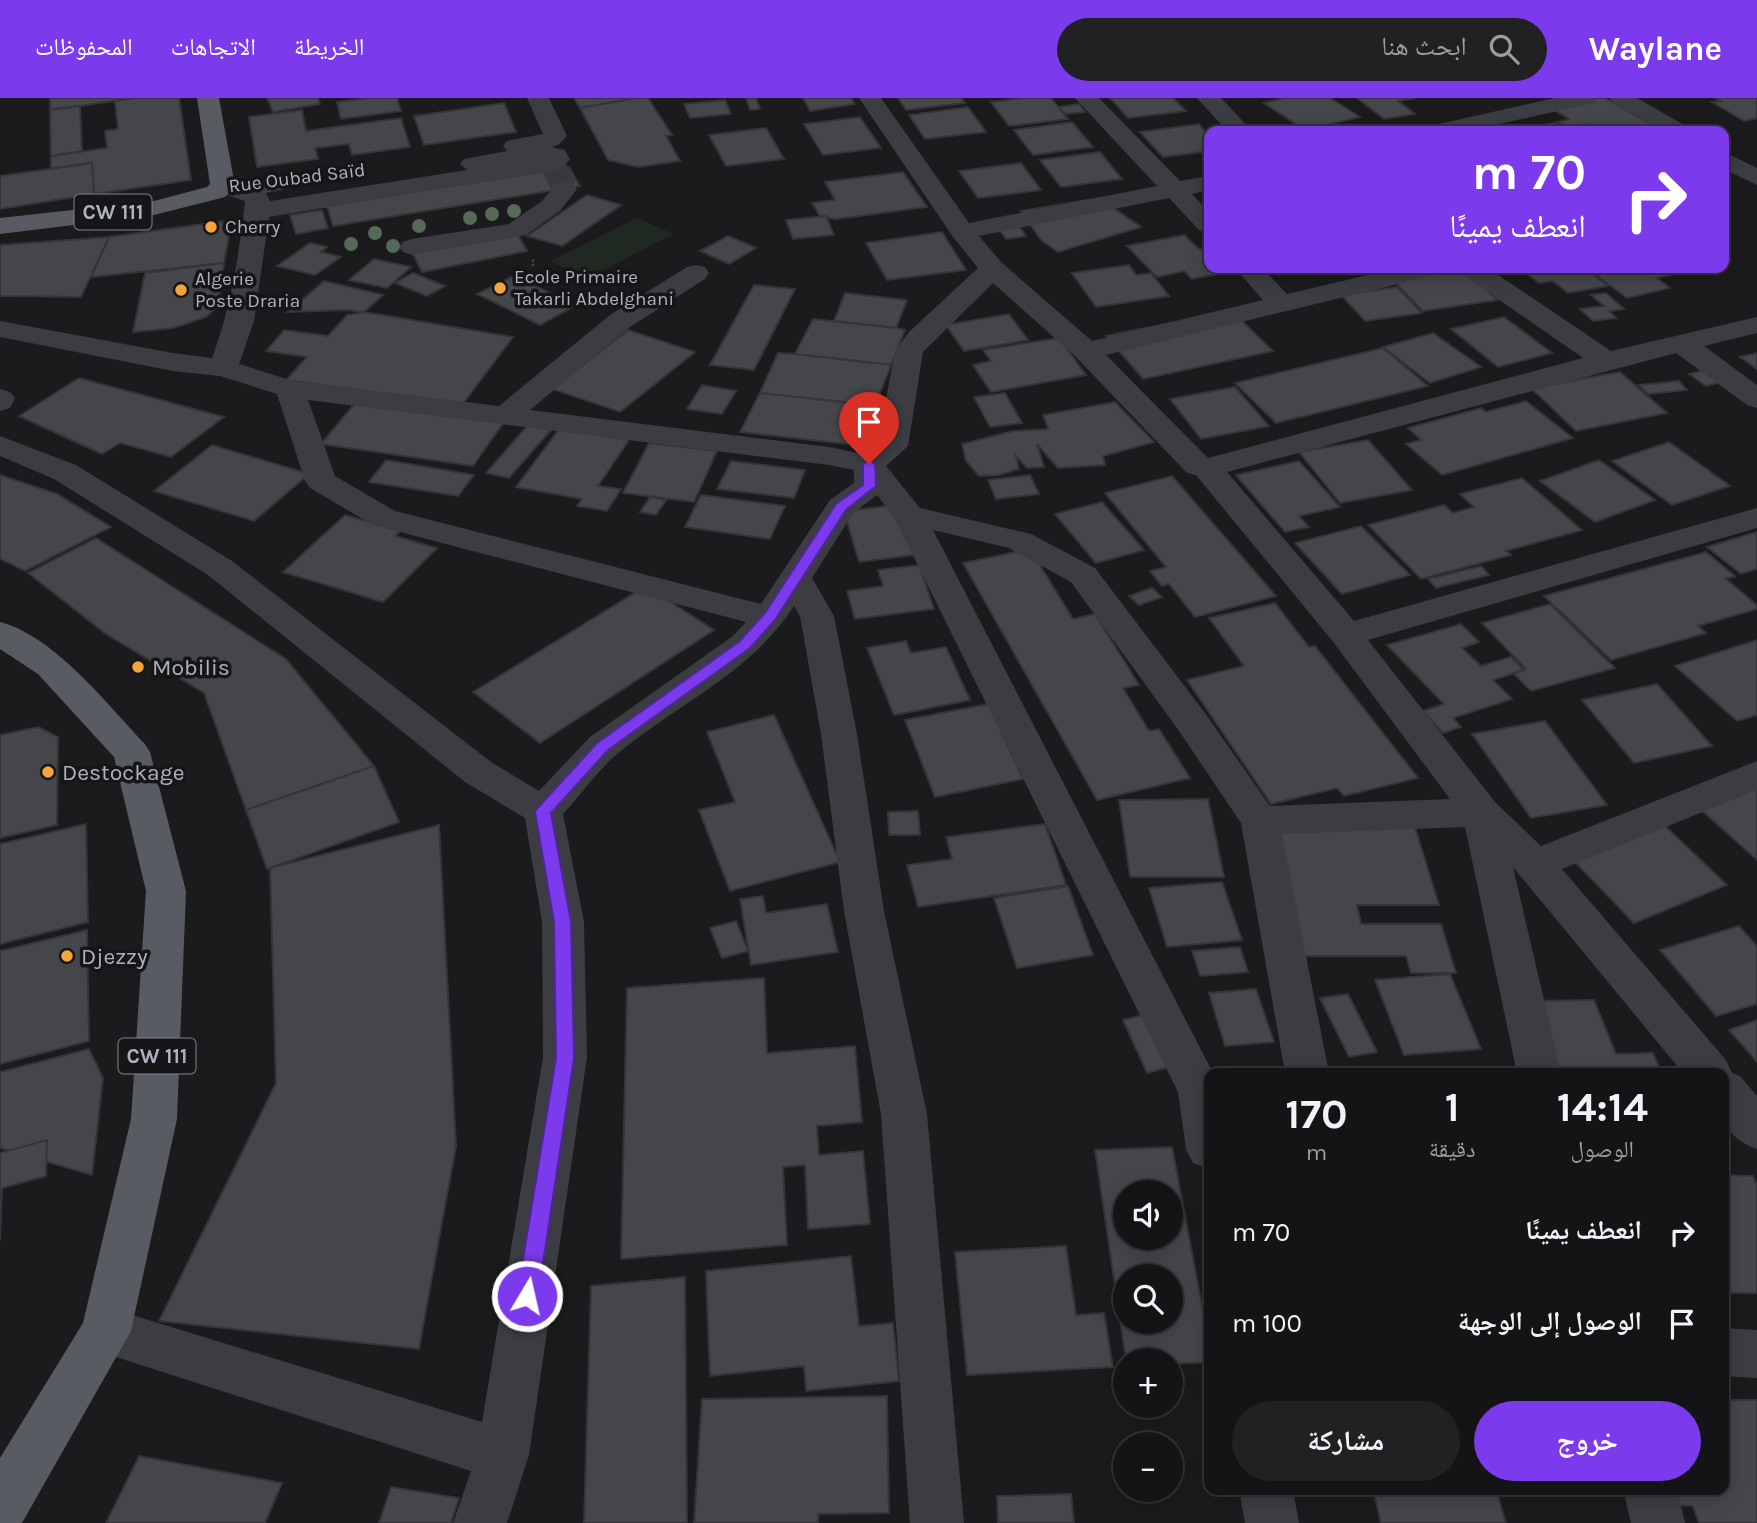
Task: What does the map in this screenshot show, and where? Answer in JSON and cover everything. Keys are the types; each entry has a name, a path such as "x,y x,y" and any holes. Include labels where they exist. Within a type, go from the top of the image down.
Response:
{"main road":[{"path":"208,98 243,196"},
{"name":"Rue Oubad Saïd","path":"0,226 178,204 202,197 243,196"},
{"name":"CW 111","path":"0,633 50,666 131,752 166,891 154,1119 106,1331 0,1508"}],"street":[{"path":"460,160 554,138 538,98"},
{"path":"870,98 962,232 993,270 1086,351 1198,466 1207,468 1606,361 1757,325"},
{"path":"1086,98 1204,221"},
{"path":"1208,98 1235,126"},
{"path":"1460,126 1585,98"},
{"path":"1621,98 1669,126"},
{"path":"1729,157 1757,151"},
{"path":"545,152 557,155 558,160 552,165 243,196 460,160 545,152"},
{"path":"1729,161 1757,178"},
{"name":"Rue Oubad Saïd","path":"243,196 311,178"},
{"path":"962,232 1204,184"},
{"path":"412,247 517,230 551,206 565,189"},
{"path":"223,368 240,321 253,250 243,196"},
{"path":"869,464 893,446 909,351 919,338 993,270"},
{"path":"504,416 620,321 696,273"},
{"path":"1253,273 1280,303"},
{"path":"1086,351 1409,273"},
{"path":"1478,273 1606,361"},
{"path":"0,329 173,362 223,368 290,389 829,456 869,464 909,515 1204,1091"},
{"path":"1680,342 1757,399"},
{"path":"290,389 321,481 384,518 770,617"},
{"path":"0,446 65,472 220,568 478,772 543,811 563,922 565,1058 502,1455 480,1523"},
{"path":"543,811 603,746 745,644 770,617 796,580 841,507 870,486 869,464"},
{"path":"1207,468 1346,635 1481,812 1535,863 1706,1068"},
{"path":"909,515 1020,541 1083,575 1192,722 1260,821 1306,1068"},
{"path":"1346,635 1757,518"},
{"path":"796,580 817,616 839,734 864,911 904,1114 937,1523"},
{"path":"1535,863 1757,775"},
{"path":"1260,821 1481,812"},
{"path":"1481,812 1538,1068"},
{"path":"1729,1095 1757,1129"},
{"path":"106,1331 502,1455"},
{"path":"1729,1352 1757,1354"},
{"path":"1267,1495 1272,1523"},
{"path":"1651,1495 1658,1523"}],"shaded area":[{"path":"637,218 673,234 586,279 550,261"}],"building":[{"path":"50,98 135,98 50,110"},
{"path":"179,98 191,180 94,194 92,163 51,169 51,156 107,148 105,131 118,129 115,101"},
{"path":"267,98 318,98 320,104 273,112"},
{"path":"397,98 401,111 341,119 337,102"},
{"path":"574,98 637,98 580,108"},
{"path":"648,98 672,135 666,136 680,161 638,167 608,160 580,108"},
{"path":"756,98 760,109 750,110 746,99"},
{"path":"803,98 851,98 855,104 810,111"},
{"path":"898,98 961,98 965,103 906,110"},
{"path":"1051,98 1068,119 1009,126 991,102"},
{"path":"1110,98 1173,98 1186,111 1128,118"},
{"path":"1284,98 1330,98 1360,117 1322,126 1299,126 1264,103"},
{"path":"1357,98 1415,98 1398,101 1415,114 1384,119"},
{"path":"1605,98 1654,126 1565,126 1558,122 1569,119 1549,107"},
{"path":"1716,98 1757,98 1757,118 1744,121 1712,102 1721,101"},
{"path":"725,100 731,114 690,118 684,104"},
{"path":"504,103 516,132 424,145 414,116"},
{"path":"1079,104 1085,112 1065,114 1059,107"},
{"path":"80,106 82,151 51,156 50,110"},
{"path":"968,107 986,132 925,139 909,115"},
{"path":"302,110 306,131 401,118 410,147 352,155 349,144 315,148 318,159 257,167 249,117"},
{"path":"860,117 881,148 823,155 804,124"},
{"path":"1072,122 1093,147 1033,155 1014,130"},
{"path":"1556,123 1560,126 1536,126"},
{"path":"1199,124 1204,130 1204,152 1163,157 1140,132"},
{"path":"766,128 784,159 726,166 709,135"},
{"path":"1100,152 1122,179 1061,187 1040,160"},
{"path":"92,163 94,194 0,209 0,176"},
{"path":"1021,163 1041,190 978,198 959,171"},
{"path":"569,167 580,186 333,226 327,206"},
{"path":"903,172 927,207 836,219 820,216 812,203 835,200 825,182"},
{"path":"587,195 621,205 562,246 527,236"},
{"path":"1099,198 1141,227 1058,252 1041,240 1021,211"},
{"path":"322,210 328,228 296,234 290,215"},
{"path":"826,216 834,235 793,239 786,220"},
{"path":"232,220 224,263 91,277 109,237"},
{"path":"1016,222 1026,236 1006,239 996,225"},
{"path":"516,231 527,251 422,272 412,252"},
{"path":"942,232 966,270 887,280 866,243"},
{"path":"1184,235 1199,249 1204,248 1204,273 1224,273 1192,279 1184,271 1157,277 1127,246"},
{"path":"728,236 756,248 729,264 700,251"},
{"path":"109,237 81,297 0,296 0,245"},
{"path":"310,243 327,247 321,252 341,257 315,275 277,266"},
{"path":"374,259 411,267 387,288 349,280"},
{"name":"Algerie Poste Draria","path":"224,263 218,306 206,317 173,328 133,332 145,273"},
{"path":"1129,265 1136,275 1151,273 1169,296 1096,307 1072,273"},
{"path":"413,273 445,286 427,296 395,283"},
{"path":"1386,273 1469,273 1497,300 1423,311"},
{"path":"1526,273 1591,273 1608,286 1568,293 1553,281 1539,283"},
{"path":"1593,273 1678,273 1657,278 1670,288 1627,298"},
{"path":"513,276 576,305 540,325 477,294"},
{"path":"324,281 383,295 364,312 288,312"},
{"path":"754,285 795,289 754,370 710,365"},
{"path":"1397,287 1422,313 1365,321 1341,295"},
{"path":"845,293 907,300 896,328 834,321"},
{"path":"1606,293 1624,309 1609,311 1616,318 1593,321 1580,309 1604,306 1591,295"},
{"path":"364,312 513,337 462,405 286,380 307,357 266,351 284,330 328,336 347,315"},
{"path":"1009,314 1028,340 964,351 946,325"},
{"path":"1504,317 1552,353 1498,367 1451,329"},
{"path":"813,319 905,330 891,365 795,354"},
{"path":"1240,319 1273,351 1143,379 1106,336 1171,323"},
{"path":"628,330 695,352 620,412 552,389"},
{"path":"1433,333 1481,367 1430,383 1383,347"},
{"path":"1059,338 1086,375 991,392 973,365 991,361 983,350"},
{"path":"1383,348 1428,386 1276,423 1235,383"},
{"path":"778,353 891,365 878,398 869,405 760,393"},
{"path":"1757,353 1757,369 1740,357"},
{"path":"1708,369 1725,381 1706,386 1689,374"},
{"path":"1620,372 1667,413 1576,431 1531,388"},
{"path":"79,378 224,417 171,457 120,443 102,454 19,416"},
{"path":"1679,381 1687,390 1648,394 1639,385"},
{"path":"702,385 736,391 722,414 687,409"},
{"path":"1235,387 1269,426 1201,439 1170,399"},
{"path":"760,393 869,405 847,444 740,432"},
{"path":"1005,393 1022,423 990,427 974,397"},
{"path":"1526,401 1573,438 1442,475 1406,444 1421,440 1408,428 1481,408 1486,412"},
{"path":"356,402 504,422 473,466 321,444"},
{"path":"1115,402 1154,442 1103,456 1105,465 1058,468 1037,444 1044,467 1027,468 1016,456 1019,469 1000,475 979,476 966,461 962,444 1013,431 1048,429 1043,415"},
{"path":"528,425 551,430 509,478 486,473"},
{"path":"560,428 629,440 598,486 621,489 607,511 577,506 582,499 516,487"},
{"path":"1368,440 1412,490 1340,503 1299,452"},
{"path":"1669,442 1730,486 1672,505 1612,461"},
{"path":"649,443 717,451 694,502 623,493"},
{"path":"212,445 309,474 254,521 154,491"},
{"path":"386,460 474,475 458,496 369,482"},
{"path":"1599,460 1655,500 1595,522 1540,481"},
{"path":"731,461 805,470 794,498 717,489"},
{"path":"1299,461 1340,507 1299,516 1309,527 1285,532 1236,475"},
{"path":"0,475 57,494 111,527 25,571 0,559"},
{"path":"1030,475 1039,494 996,499 988,480"},
{"path":"1172,476 1276,596 1195,617 1169,584 1162,586 1150,571 1166,567 1105,493"},
{"path":"1522,478 1582,530 1506,551 1511,555 1421,579 1368,525 1444,505 1453,513 1474,507 1460,494"},
{"path":"701,495 785,506 770,539 685,527"},
{"path":"650,497 666,500 656,515 640,512"},
{"path":"1102,502 1144,550 1096,563 1055,514"},
{"path":"905,504 922,554 859,562 844,511"},
{"path":"345,515 400,531 395,536 437,548 383,602 283,572"},
{"path":"1361,526 1410,575 1342,594 1295,543"},
{"path":"1757,532 1757,569 1741,574 1707,547"},
{"path":"96,538 286,659 374,766 246,810 204,693 106,634 28,573"},
{"path":"1030,549 1073,619 1095,614 1139,685 1123,688 1149,731 1159,729 1190,778 1097,800 963,563"},
{"path":"1706,552 1735,576 1726,579 1757,605 1757,609 1698,626 1706,633 1611,660 1544,596"},
{"path":"919,565 934,609 855,619 847,591 883,586 878,570"},
{"path":"1481,566 1489,575 1436,588 1428,579"},
{"path":"646,586 714,630 540,743 473,692"},
{"path":"1152,588 1162,597 1139,605 1129,596"},
{"path":"1275,603 1309,647 1315,646 1418,778 1344,796 1337,788 1271,804 1187,680 1244,666 1209,618"},
{"path":"1550,604 1615,668 1531,691 1512,672 1525,668 1482,623"},
{"path":"1461,624 1479,642 1462,648 1481,666 1511,657 1524,670 1493,680 1512,699 1453,718 1461,727 1443,733 1423,711 1444,704 1387,645"},
{"path":"1757,640 1757,715 1737,721 1675,666"},
{"path":"906,641 911,653 946,647 970,700 894,715 867,648"},
{"path":"1657,684 1712,746 1634,763 1582,700"},
{"path":"989,704 1023,779 935,797 905,720"},
{"path":"774,715 840,862 730,891 699,810 735,802 707,732"},
{"path":"1545,721 1607,805 1531,818 1472,734"},
{"path":"38,727 58,737 57,825 0,838 0,735"},
{"path":"374,766 399,822 267,869 246,810"},
{"path":"1757,784 1757,860 1698,807"},
{"path":"1208,799 1224,877 1130,877 1119,800"},
{"path":"918,811 920,835 889,835 888,812"},
{"path":"86,824 88,922 0,944 0,844"},
{"path":"1045,824 1066,885 918,907 907,865 952,859 946,837"},
{"path":"1272,824 1414,824 1439,905 1357,905 1361,924 1441,924 1456,973 1411,973 1406,956 1302,956"},
{"path":"1663,824 1727,885 1634,923 1572,859"},
{"path":"439,825 456,1146 419,1349 159,1321 276,1083 270,868"},
{"path":"1222,882 1242,940 1167,947 1149,888"},
{"path":"1068,886 1093,955 1017,968 994,898"},
{"path":"763,896 766,913 827,904 838,952 751,965 740,899"},
{"path":"736,921 748,951 722,958 710,928"},
{"path":"1739,926 1757,946 1757,1004 1716,1016 1660,950"},
{"path":"87,930 89,1041 0,1064 0,951"},
{"path":"1240,947 1248,972 1200,976 1192,951"},
{"path":"1450,974 1481,1049 1404,1055 1375,980"},
{"path":"764,978 767,1053 855,1046 862,1122 817,1126 819,1155 863,1151 870,1224 808,1229 805,1165 783,1167 787,1245 621,1259 627,988"},
{"path":"1256,989 1274,1042 1225,1046 1209,993"},
{"path":"1348,994 1377,1052 1349,1057 1320,998"},
{"path":"1594,1000 1616,1054 1653,1053 1660,1068 1559,1068 1533,1001"},
{"path":"1152,1013 1177,1065 1147,1073 1123,1020"},
{"path":"1757,1020 1757,1062 1729,1030"},
{"path":"89,1049 103,1078 92,1175 0,1148 0,1072"},
{"path":"47,1140 46,1176 2,1188 0,1241 0,1153"},
{"path":"1172,1147 1178,1180 1113,1180 1113,1250 1183,1250 1183,1205 1204,1316 1204,1362 1183,1363 1183,1348 1124,1348 1122,1334 1183,1334 1183,1264 1113,1264 1113,1272 1095,1150"},
{"path":"1729,1175 1753,1176 1757,1185 1757,1293 1729,1293"},
{"path":"1066,1246 1076,1315 1104,1313 1113,1367 967,1375 955,1252"},
{"path":"851,1256 859,1326 893,1323 899,1381 806,1391 804,1366 710,1376 706,1271"},
{"path":"685,1277 687,1523 584,1523 591,1286"},
{"path":"887,1396 889,1513 818,1514 818,1523 694,1523 702,1399"},
{"path":"1729,1400 1757,1400 1757,1523 1699,1523 1693,1506 1670,1505 1667,1495 1729,1495"},
{"path":"139,1456 282,1483 265,1523 106,1523"},
{"path":"391,1487 459,1498 451,1523 379,1523"},
{"path":"1071,1494 1074,1523 998,1523 997,1496"},
{"path":"1374,1495 1498,1495 1506,1523 1381,1523"}],"tunnel":[{"path":"553,166 565,189"}],"place":[{"name":"Cherry","path":"211,227"},
{"name":"Ecole Primaire Takarli Abdelghani","path":"500,288"},
{"name":"Algerie Poste Draria","path":"181,290"},
{"name":"Mobilis","path":"138,667"},
{"name":"Destockage","path":"48,772"},
{"name":"Djezzy","path":"67,956"}],"route":[{"path":"527,1296 565,1058 563,922 543,811 603,746 745,644 770,617 796,580 841,507 870,486 869,464"}]}
